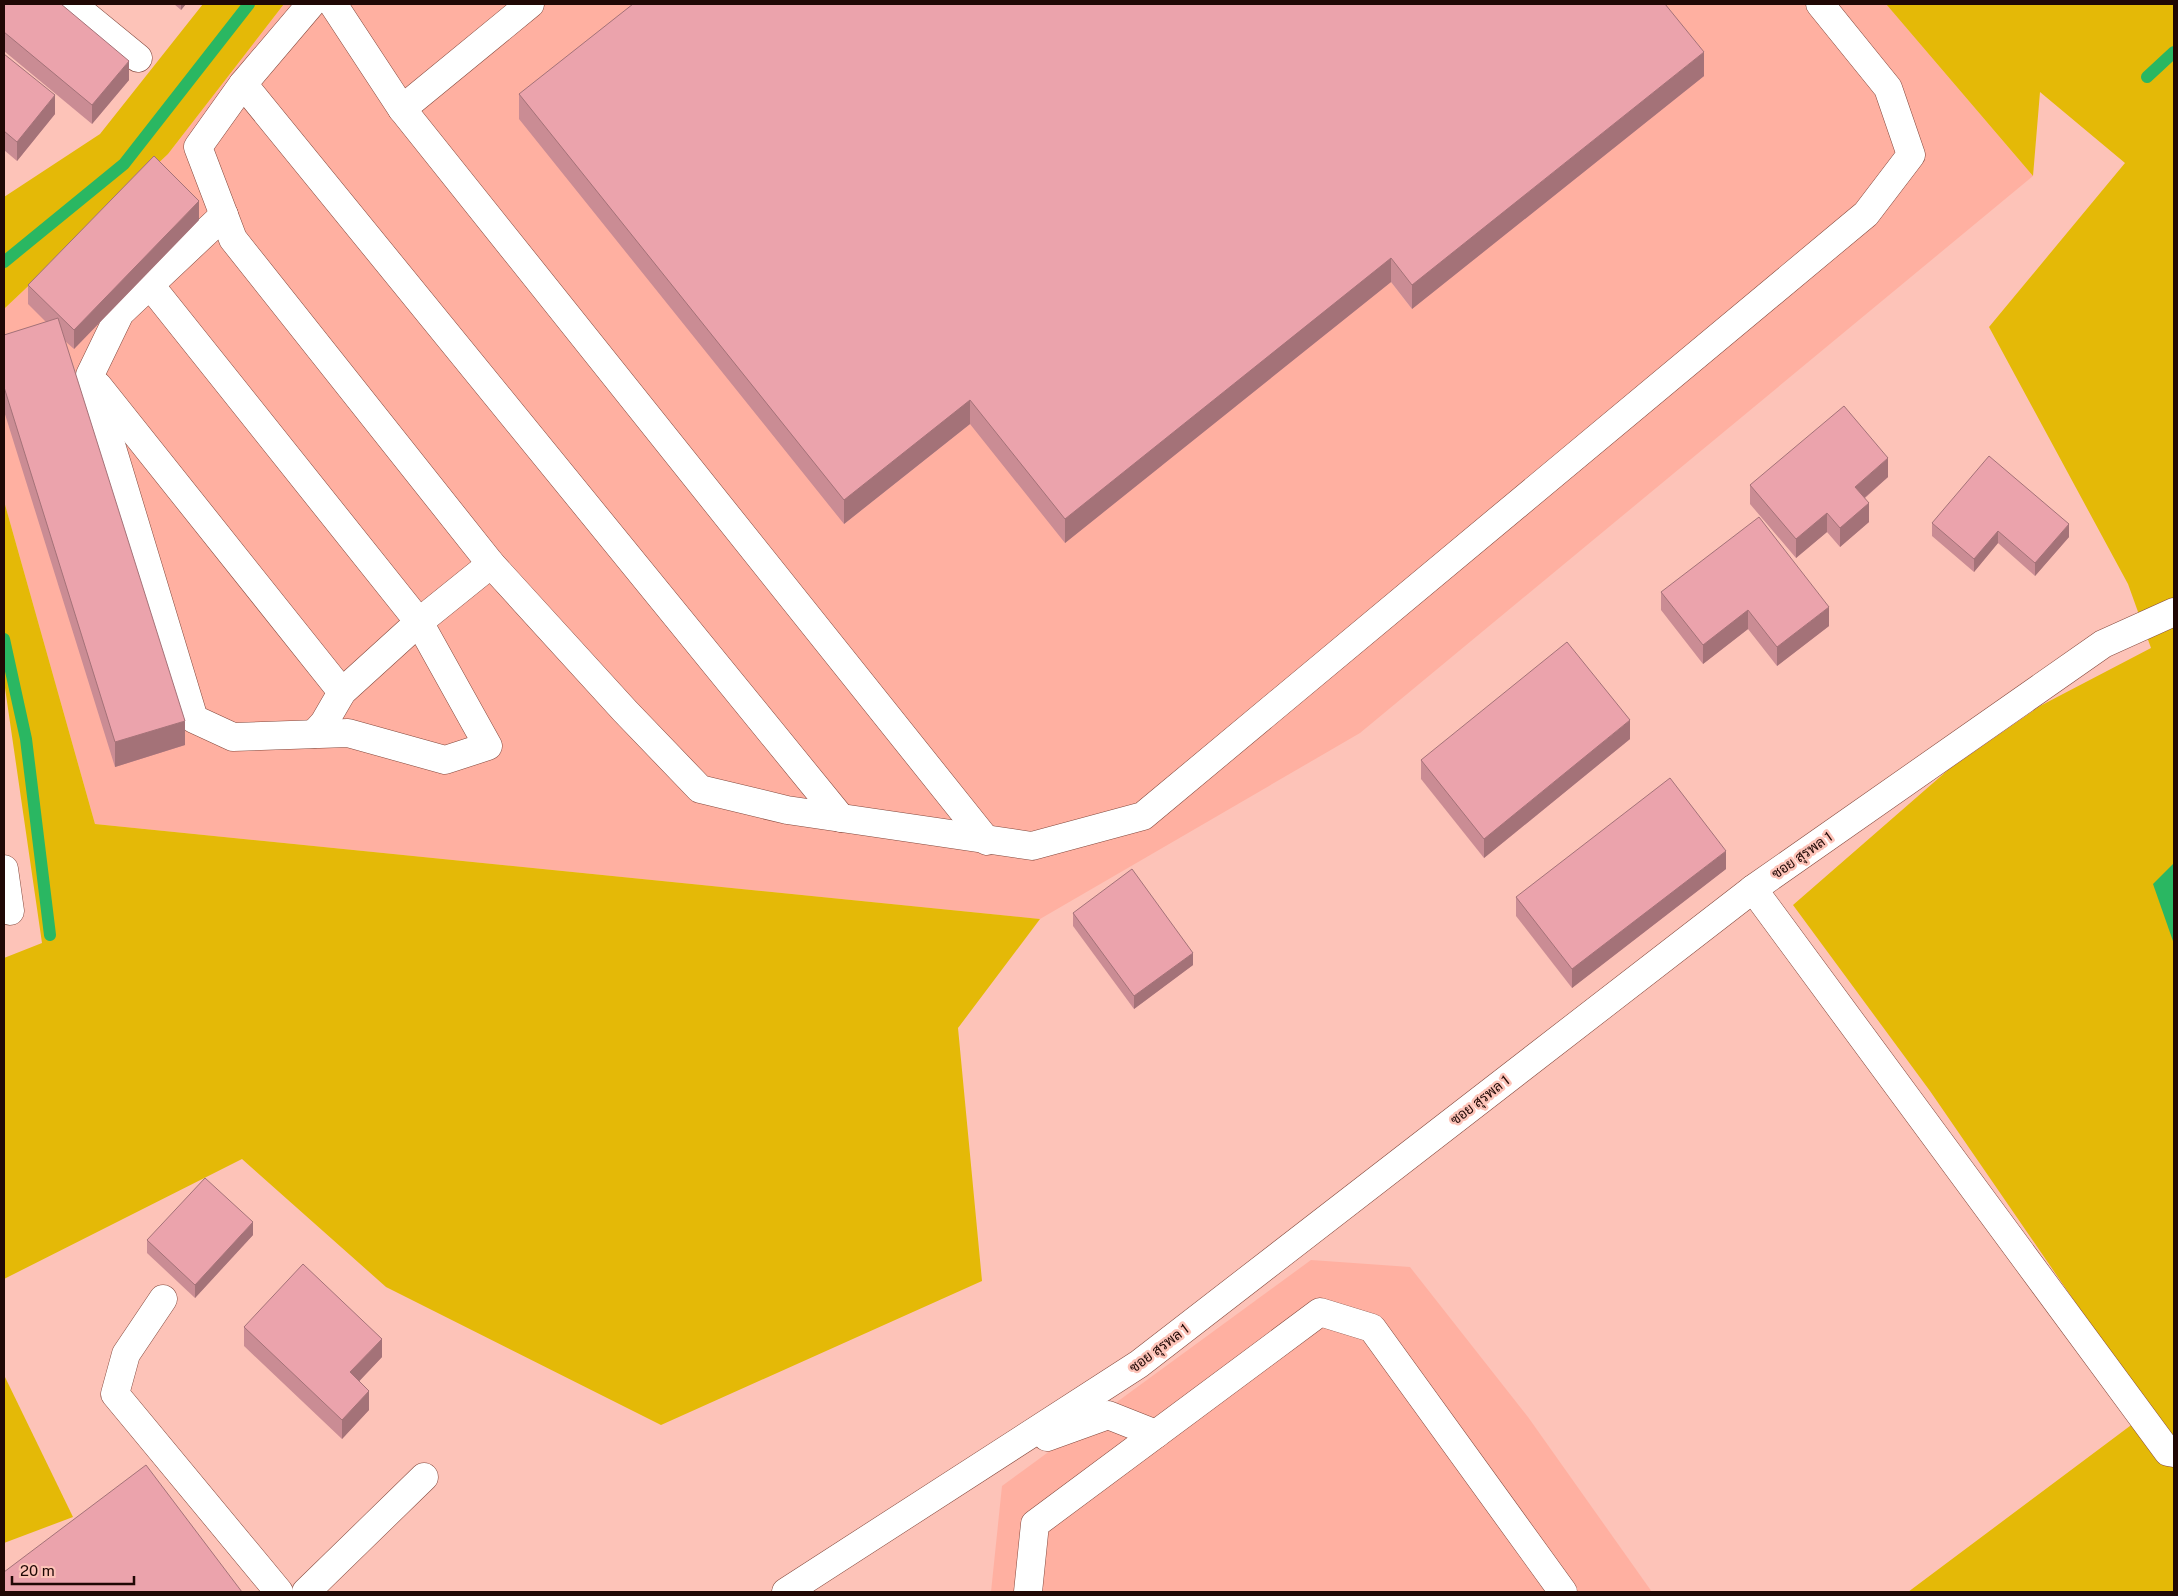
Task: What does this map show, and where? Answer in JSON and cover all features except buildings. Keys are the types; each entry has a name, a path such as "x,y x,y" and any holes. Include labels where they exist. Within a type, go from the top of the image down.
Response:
{"street":[{"path":"72,4 138,58"},
{"path":"311,4 242,84 198,147 232,239 491,564 625,711 700,789 787,810 1032,846 1143,816 1866,214 1911,155 1888,88 1820,4"},
{"path":"402,109 530,4"},
{"path":"346,9 402,109 987,840"},
{"path":"242,84 841,818"},
{"path":"150,285 419,622 488,746 445,760 348,733 233,737 194,718 90,375 120,313 224,215"},
{"path":"90,375 342,692"},
{"path":"314,734 324,723 342,692 419,622 491,564"},
{"name":"ซอย สุรพล 1","path":"786,1592 1139,1364 1753,888 2103,644 2174,612"},
{"path":"4,869 10,911"},
{"path":"1753,888 2162,1444 2168,1452 2174,1453"},
{"path":"163,1299 126,1354 115,1394 279,1592"},
{"path":"1028,1592 1035,1524 1320,1312 1372,1328 1563,1592"},
{"path":"1005,1452 1108,1415 1156,1434"},
{"path":"306,1592 424,1477"}],"shaded area":[{"path":"203,4 284,4 168,154 4,309 4,197 100,134"},
{"path":"284,4 664,4 844,524 970,424 1391,282 1412,309 1646,4 1886,4 2033,176 1360,733 1040,919 95,824 4,501 4,309 168,154"},
{"path":"1886,4 2174,4 2174,1592 1908,1592 2150,1411 1930,1091 1793,905 1948,770 2040,706 2151,648 2128,584 1989,327 2125,163 2040,92 2033,176"},
{"path":"4,501 95,824 1040,919 958,1028 982,1281 661,1425 386,1287 242,1159 4,1279 4,958 42,943 4,681"},
{"path":"2174,863 2174,944 2153,884"},
{"path":"1311,1260 1410,1267 1528,1417 1652,1592 991,1592 1002,1486"},
{"path":"4,1375 73,1517 4,1543"}],"waterway":[{"path":"4,262 124,164 249,4"},
{"path":"2147,77 2174,52"},
{"path":"4,639 26,739 50,935"}]}
